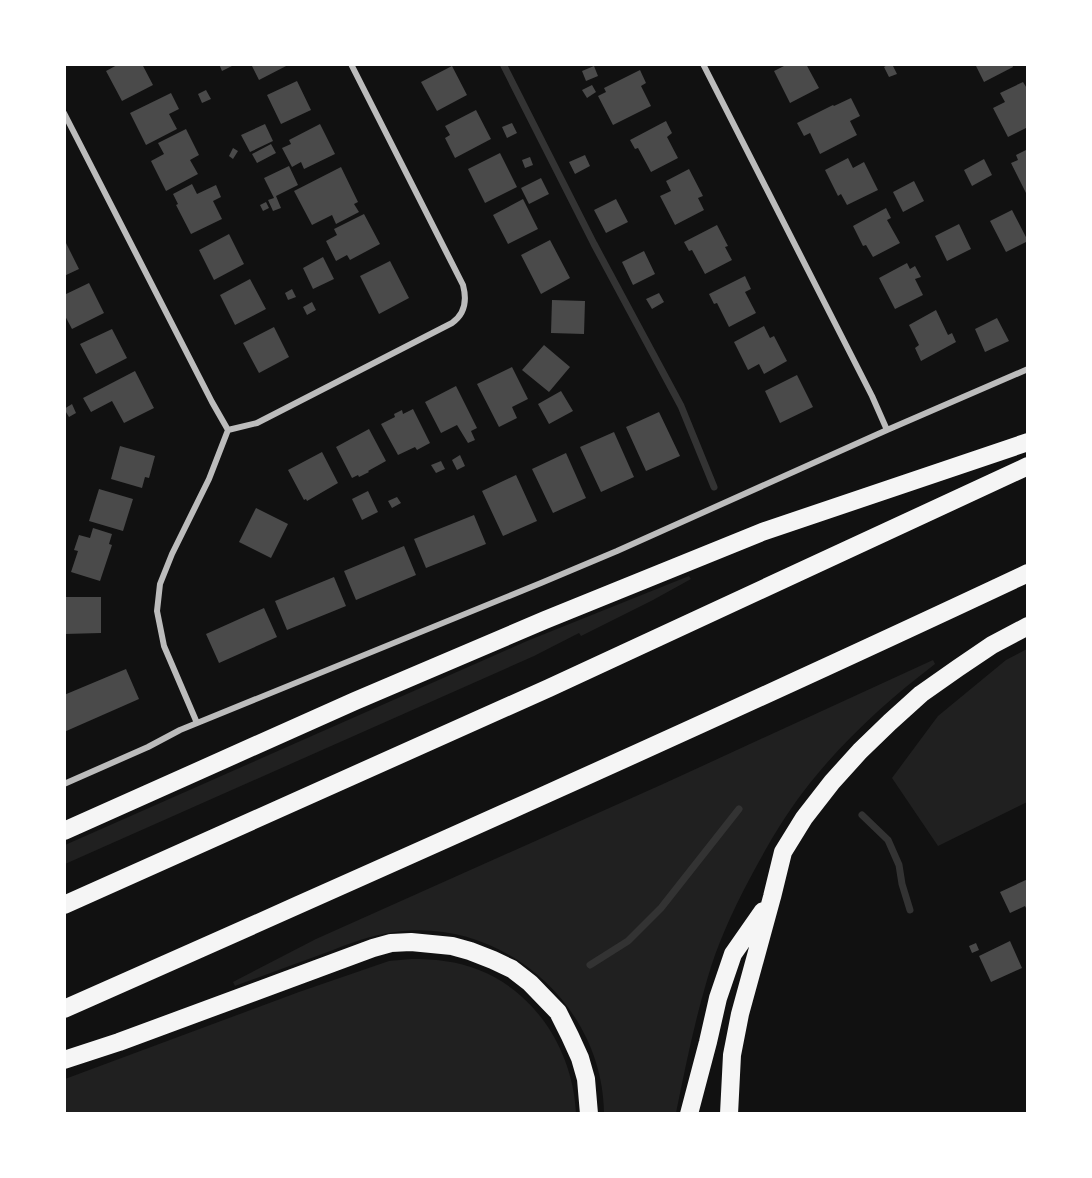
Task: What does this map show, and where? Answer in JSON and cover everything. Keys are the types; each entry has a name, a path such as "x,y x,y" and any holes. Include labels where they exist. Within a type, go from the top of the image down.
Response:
{"highway":[{"path":"64,831 366,696 762,532 1028,442"},
{"path":"64,905 549,688 1028,466"},
{"path":"64,1009 415,854 1028,573"},
{"path":"729,1113 732,1055 740,1014 783,852 804,818 832,782 860,751 921,694 992,645 1028,626"},
{"path":"689,1113 718,998 733,954 772,897"},
{"path":"64,1060 373,948 391,943 430,943 470,951 512,969 530,983 558,1012 580,1058 586,1080 589,1113"}],"street":[{"path":"228,430 256,423 277,413 452,323 463,311 466,294 463,285 351,64"},
{"path":"703,64 872,396 887,430"},
{"path":"64,112 228,430"},
{"path":"64,784 197,723 617,551 1028,369"},
{"path":"197,723 164,646 157,611 160,584 228,430"}],"shaded area":[{"path":"689,576 691,579 581,636 579,633 534,656 65,864 65,845 527,641"},
{"path":"1027,649 1027,802 938,846 892,778 938,716 1006,660"},
{"path":"933,660 935,664 901,691 838,750 810,783 777,830 743,892 720,941 702,997 676,1113 604,1113 599,1074 586,1037 566,1004 539,976 508,954 473,939 435,931 386,933 351,943 235,986 233,982 316,939"},
{"path":"411,959 462,964 500,980 518,993 548,1027 559,1047 568,1068 576,1113 65,1113 65,1079 299,992 389,961"}],"building":[{"path":"119,64 142,64 153,85 122,101 106,71"},
{"path":"219,64 236,64 222,71"},
{"path":"251,64 290,64 259,80"},
{"path":"788,64 806,64 819,88 790,103 774,71"},
{"path":"892,64 897,74 889,77 884,67"},
{"path":"975,64 1012,64 1013,67 984,82"},
{"path":"452,66 467,95 437,111 421,82"},
{"path":"594,66 598,76 586,81 582,71"},
{"path":"640,70 646,83 641,86 651,106 613,125 598,96 606,92 604,88"},
{"path":"297,81 311,110 281,124 267,95"},
{"path":"1023,82 1028,90 1028,127 1008,137 993,108 1005,102 1000,93"},
{"path":"592,85 596,92 587,98 582,90"},
{"path":"206,90 211,99 202,103 198,94"},
{"path":"171,93 179,109 169,114 177,129 146,145 130,113"},
{"path":"851,98 860,116 850,121 857,135 820,154 810,133 804,136 797,123"},
{"path":"476,110 491,139 455,158 445,138 450,135 445,126"},
{"path":"666,121 672,133 667,137 678,158 651,172 638,148 635,149 630,140"},
{"path":"512,123 517,133 507,138 502,127"},
{"path":"265,124 273,141 250,152 241,135"},
{"path":"320,124 335,154 304,169 301,162 292,167 282,148 291,144 289,140"},
{"path":"186,129 199,155 190,160 198,174 166,191 151,161 164,154 158,143"},
{"path":"271,144 276,153 257,163 252,154"},
{"path":"233,148 238,151 233,159 229,156"},
{"path":"1028,149 1028,192 1026,193 1011,163 1018,160 1016,155"},
{"path":"500,153 517,187 485,203 468,169"},
{"path":"585,155 590,166 575,174 569,162"},
{"path":"530,157 533,165 525,168 522,160"},
{"path":"848,158 853,168 864,162 878,190 847,205 841,194 838,196 825,170"},
{"path":"984,159 992,175 972,186 964,170"},
{"path":"289,166 298,185 276,196 281,208 273,211 268,200 274,198 264,178"},
{"path":"341,167 358,202 354,204 359,212 336,224 332,215 312,225 294,191"},
{"path":"689,169 703,196 698,198 704,210 675,225 660,196 671,191 666,181"},
{"path":"541,178 549,194 529,204 521,188"},
{"path":"914,181 924,201 903,212 893,192"},
{"path":"192,184 197,194 216,185 221,197 213,201 222,219 191,234 173,194"},
{"path":"523,199 538,229 508,244 493,215"},
{"path":"616,199 628,222 606,233 594,210"},
{"path":"266,202 269,208 263,211 260,205"},
{"path":"886,208 891,218 887,220 900,243 873,257 866,245 863,246 853,226"},
{"path":"1012,210 1028,241 1006,252 990,221"},
{"path":"364,214 380,244 350,260 347,255 336,261 326,241 337,235 334,229"},
{"path":"959,224 971,249 947,261 935,236"},
{"path":"717,225 728,246 725,247 732,260 705,274 692,250 689,251 684,242"},
{"path":"229,234 244,264 214,280 199,250"},
{"path":"64,239 79,269 64,276"},
{"path":"550,240 570,278 541,294 521,255"},
{"path":"644,251 655,274 633,285 622,262"},
{"path":"323,257 334,279 313,289 303,268"},
{"path":"390,261 409,298 379,314 360,276"},
{"path":"907,263 910,269 915,266 921,277 915,279 923,295 895,309 879,278"},
{"path":"745,276 751,289 745,292 756,313 729,327 717,303 714,304 709,294"},
{"path":"250,279 266,309 235,325 220,295"},
{"path":"89,283 104,313 72,329 64,314 64,295"},
{"path":"292,289 296,297 288,300 285,293"},
{"path":"659,293 664,302 652,309 646,299"},
{"path":"552,300 585,301 584,334 551,333"},
{"path":"312,302 316,310 307,315 303,307"},
{"path":"936,310 948,335 952,333 956,342 921,361 915,348 919,345 909,325"},
{"path":"997,318 1009,341 985,352 975,329"},
{"path":"764,326 770,338 774,336 787,361 764,374 759,364 748,370 734,342"},
{"path":"274,327 289,357 259,373 243,343"},
{"path":"112,329 127,358 96,374 80,344"},
{"path":"544,345 570,367 549,392 522,370"},
{"path":"512,367 528,399 512,407 517,418 499,427 477,384"},
{"path":"135,371 154,408 124,423 112,401 91,412 83,398"},
{"path":"797,375 813,407 780,423 765,391"},
{"path":"456,386 477,428 471,431 475,440 468,443 457,425 441,433 425,402"},
{"path":"561,391 573,411 549,424 538,404"},
{"path":"72,404 76,413 69,417 64,409"},
{"path":"413,409 430,443 417,450 415,447 398,455 381,424 395,417 394,414 402,410 403,414"},
{"path":"659,412 680,456 646,471 626,427"},
{"path":"369,429 386,461 359,477 358,475 352,478 336,447"},
{"path":"614,432 634,477 601,492 580,447"},
{"path":"120,446 155,456 149,478 145,477 142,488 111,479"},
{"path":"322,452 338,483 307,501 304,500 288,470"},
{"path":"566,453 586,498 553,513 532,469"},
{"path":"460,455 465,466 457,470 452,460"},
{"path":"441,461 445,469 436,473 431,465"},
{"path":"516,475 537,521 503,536 482,491"},
{"path":"99,489 133,499 123,531 89,521"},
{"path":"368,491 378,512 362,520 352,499"},
{"path":"397,497 401,503 392,508 388,501"},
{"path":"256,508 288,524 271,558 239,542"},
{"path":"474,515 486,544 426,568 414,539"},
{"path":"93,528 112,534 109,544 112,545 100,581 71,572 78,551 74,550 79,535 90,538"},
{"path":"404,546 416,575 356,600 344,571"},
{"path":"334,577 346,606 287,630 275,601"},
{"path":"65,597 101,597 101,633 64,634"},
{"path":"264,608 277,637 219,663 206,634"},
{"path":"126,669 139,699 64,732 64,695"},
{"path":"1028,879 1028,912 1025,906 1010,913 1000,892"},
{"path":"1010,941 1022,968 991,982 979,956"},
{"path":"976,943 979,950 972,953 969,946"}],"waterway":[{"path":"503,64 594,244 681,406 714,487"},
{"path":"590,965 628,941 661,908 739,809"},
{"path":"862,815 888,840 899,865 910,910"}]}
